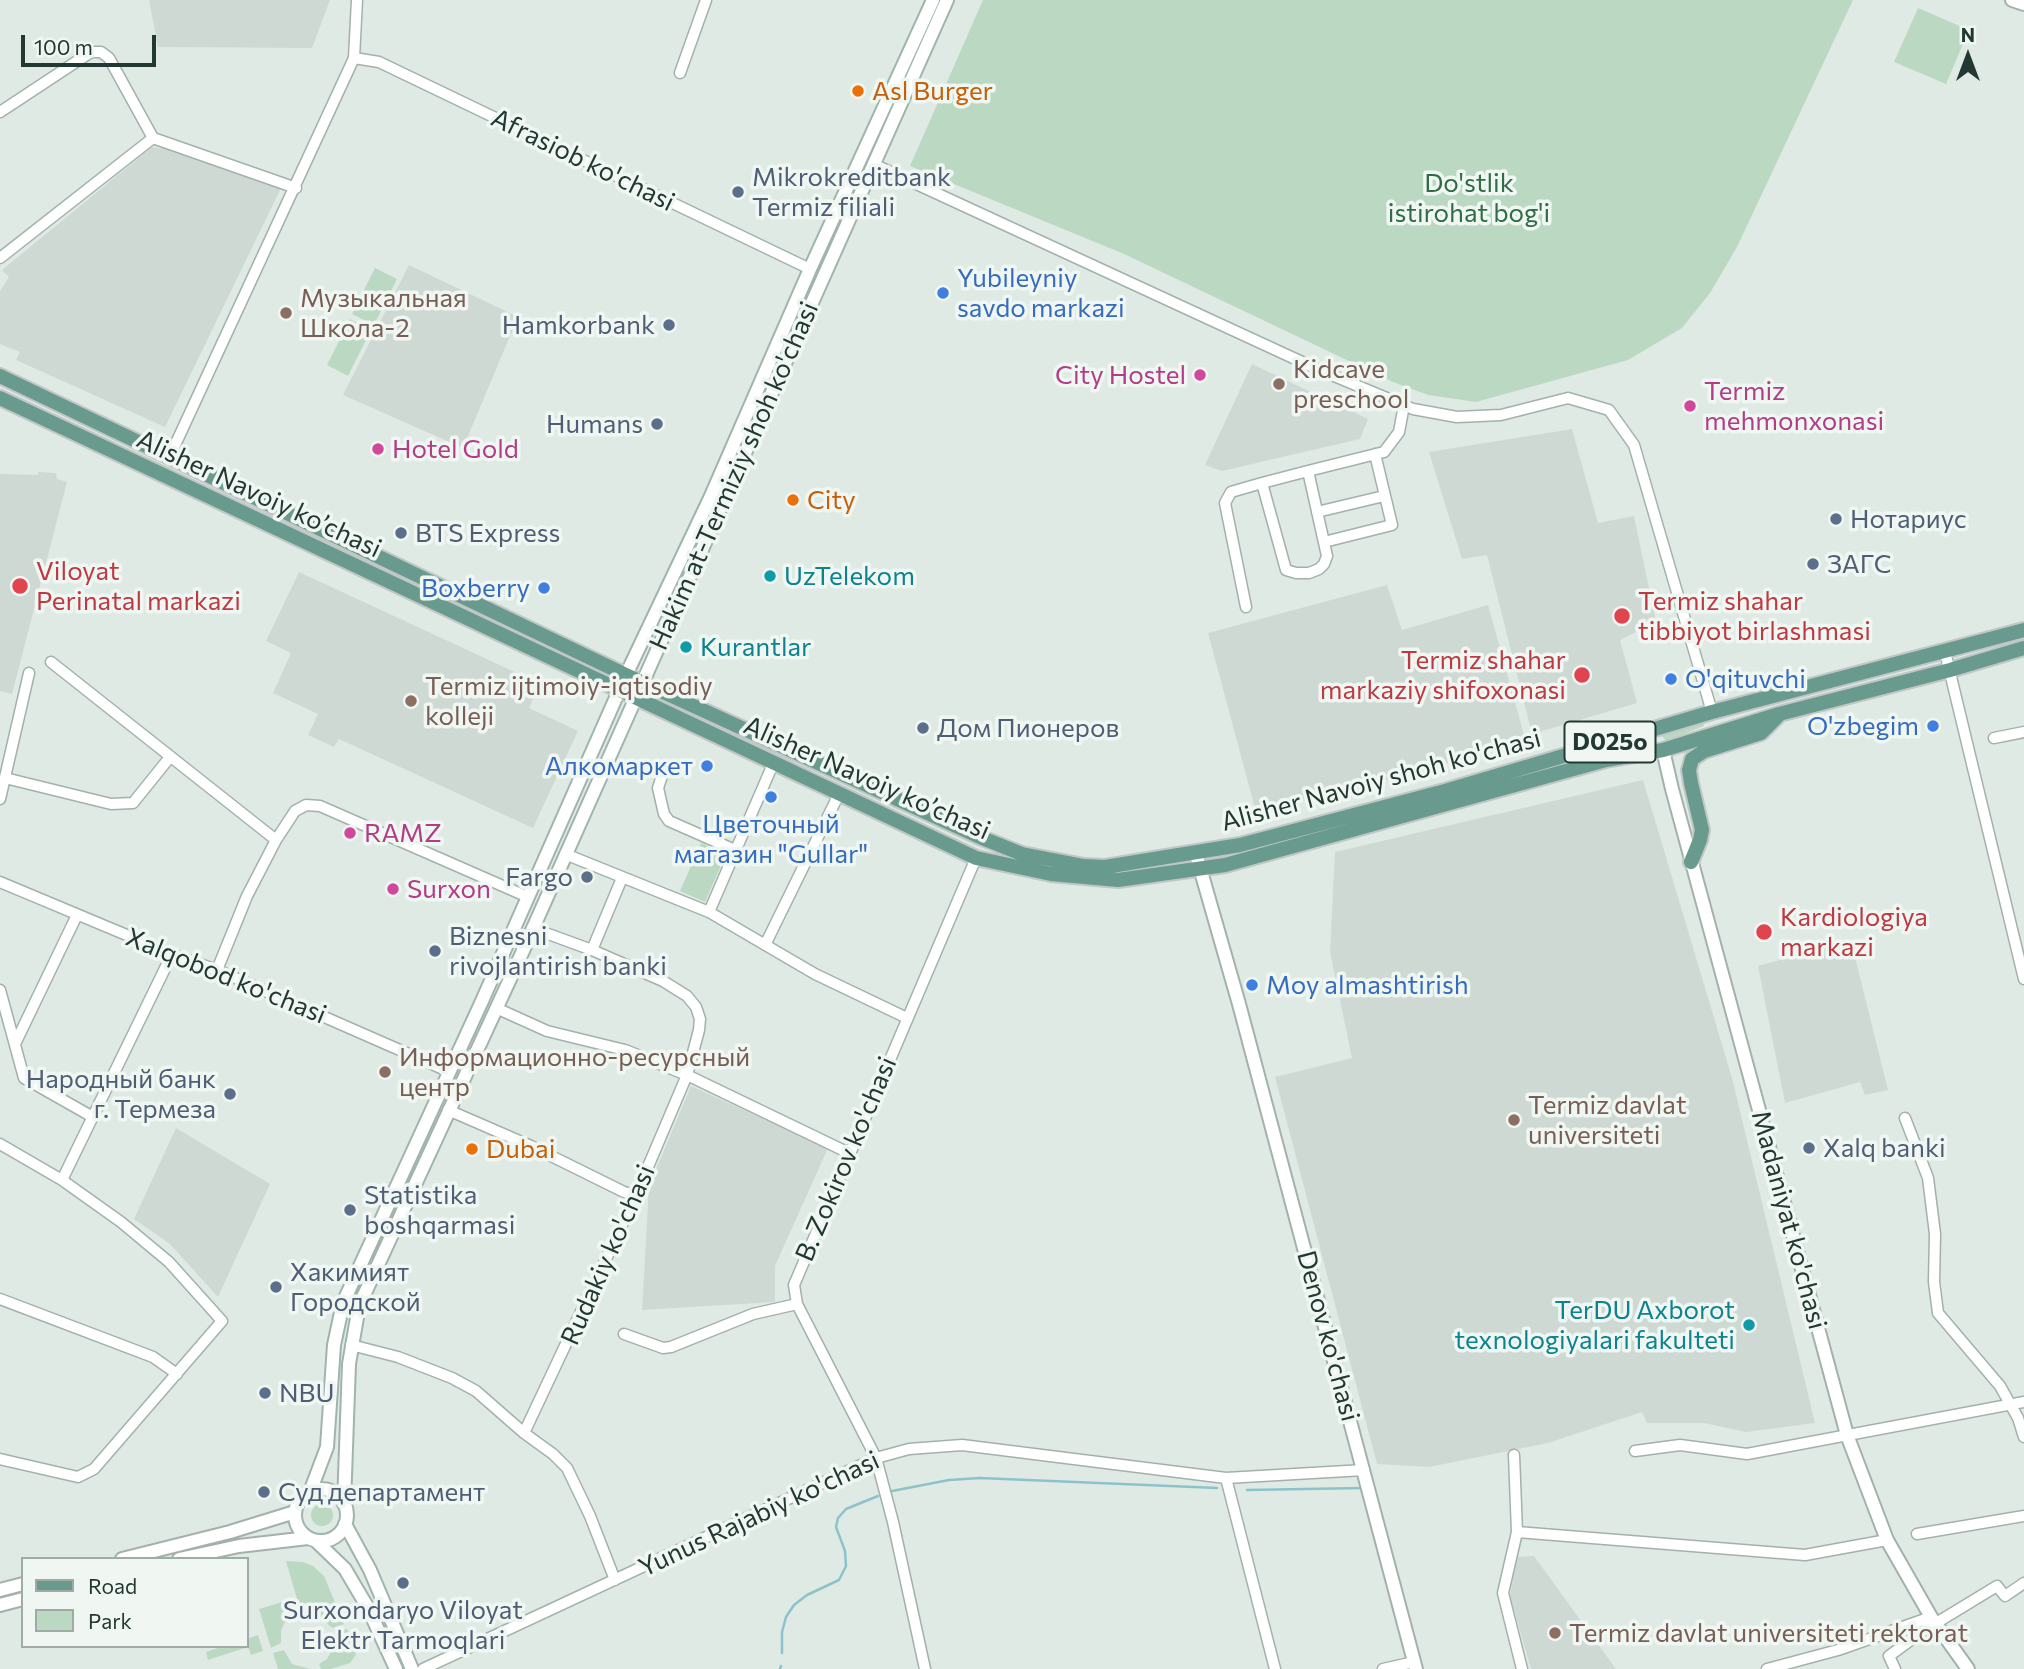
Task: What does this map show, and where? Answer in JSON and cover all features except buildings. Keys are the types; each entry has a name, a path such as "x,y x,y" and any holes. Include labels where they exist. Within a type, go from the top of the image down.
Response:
{"main road":[{"name":"Hakim at-Termiziy shoh ko'chasi","path":"310,1492 327,1447 334,1345 343,1303 450,1072 626,675 710,496 933,0"},
{"name":"Hakim at-Termiziy shoh ko'chasi","path":"344,1504 351,1345 359,1306 496,1008 947,0"},
{"path":"2012,0 2024,4"},
{"name":"Alisher Navoiy ko’chasi","path":"0,376 626,675 982,838 1022,853 1071,864 1104,867 1196,853"},
{"name":"Alisher Navoiy ko’chasi","path":"0,398 976,858 1051,873 1118,880 1201,870"},
{"path":"388,582 396,564"},
{"name":"Alisher Navoiy shoh ko'chasi","path":"1196,853 1240,845 1445,791 1712,712 2024,630"},
{"name":"Alisher Navoiy shoh ko'chasi","path":"1201,870 1606,760 1662,750 1779,714 2024,648"},
{"path":"1712,712 1720,721 1719,731"},
{"path":"1691,862 1702,830 1690,783 1689,770 1692,760 1704,751 1761,733 1779,714"},
{"path":"1655,729 1652,745 1662,750"},
{"name":"Madaniyat ko'chasi","path":"1662,750 1847,1435 1887,1540 1933,1620 1968,1669"},
{"name":"Denov ko'chasi","path":"1196,853 1239,1003 1415,1665"},
{"path":"396,1669 368,1608 345,1569 298,1527 295,1513 297,1504 310,1492 318,1489 334,1493 344,1504 345,1524 370,1570 412,1669"},
{"path":"130,1557 295,1513"},
{"path":"188,1557 239,1546 334,1538 345,1524"},
{"path":"0,1590 21,1585"},
{"path":"0,1605 21,1600"}],"street":[{"path":"170,456 354,58 357,0"},
{"path":"680,73 706,0"},
{"path":"0,112 91,52 101,51 108,58 153,138 296,188"},
{"name":"Afrasiob ko'chasi","path":"354,58 379,62 810,269"},
{"path":"0,258 153,138"},
{"path":"873,164 1315,368 1404,405 1457,417 1501,415 1568,398 1609,411 1634,445 1712,712"},
{"path":"1246,607 1224,503 1231,492 1384,452 1399,432 1404,405"},
{"path":"1324,542 1392,524 1375,454"},
{"path":"1262,483 1286,570 1309,573 1319,569 1327,556 1308,471"},
{"path":"1317,512 1384,496"},
{"path":"1945,652 2024,979"},
{"path":"51,662 276,840"},
{"path":"0,799 29,673"},
{"path":"1994,738 2024,732"},
{"path":"5,778 111,804 133,803 170,757"},
{"path":"709,912 774,764"},
{"path":"663,773 657,788 664,814 669,821 735,850"},
{"path":"766,943 839,794"},
{"path":"217,970 247,896 276,840 295,811 306,805 320,806 528,897"},
{"path":"565,854 709,912 816,974 907,1017"},
{"name":"B. Zokirov ko'chasi","path":"797,1304 794,1285 797,1274 976,858"},
{"path":"592,950 622,878"},
{"name":"Xalqobod ko'chasi","path":"0,882 217,970 450,1072"},
{"path":"15,1044 77,915"},
{"name":"Rudakiy ko'chasi","path":"524,1433 636,1195 687,1075 700,1019 696,1007 687,996 663,981 592,950 532,928"},
{"path":"62,1180 172,954"},
{"path":"0,990 24,1078 91,1116"},
{"path":"496,1008 547,1031 625,1050 687,1075 849,1153"},
{"path":"447,1110 531,1146 624,1192 636,1195"},
{"path":"1905,1118 1928,1178 1935,1234 1934,1282 1938,1313 2000,1386 2018,1418 2024,1437"},
{"path":"0,1144 62,1180 121,1223 169,1262 222,1321 94,1469 78,1476 0,1459"},
{"path":"0,1299 153,1357 177,1374"},
{"path":"624,1334 663,1348 752,1314 797,1304 876,1458 925,1669"},
{"path":"351,1345 398,1357 477,1391 524,1433 553,1454 567,1468 590,1516 615,1580"},
{"path":"1635,1451 1680,1445 1747,1454 2024,1402"},
{"name":"Yunus Rajabiy ko'chasi","path":"423,1669 876,1458 909,1449 962,1445 1226,1478 1364,1469"},
{"path":"1514,1455 1517,1532 1503,1593 1522,1669"},
{"path":"1226,1478 1275,1669"},
{"path":"1917,1534 2024,1516"},
{"path":"1517,1532 1805,1555 1887,1540"},
{"path":"1767,1669 1839,1650 1933,1620 1997,1586 2005,1596 2024,1583"},
{"path":"1895,1669 1889,1656 1933,1620"},
{"path":"1383,1669 1415,1665"}],"shaded area":[{"path":"149,0 330,0 312,48 158,47"},
{"path":"152,147 177,150 281,188 165,427 16,360 20,352 0,344 0,291 9,277 2,270"},
{"path":"409,265 518,317 463,448 343,395"},
{"path":"1252,364 1368,419 1360,439 1222,471 1205,465"},
{"path":"1572,429 1598,523 1634,516 1656,622 1620,640 1637,703 1532,734 1487,555 1462,559 1429,452"},
{"name":"Viloyat Perinatal markazi","path":"38,472 56,473 57,479 67,482 12,694 0,691 0,474 38,475"},
{"name":"Termiz ijtimoiy-iqtisodiy kolleji","path":"299,572 517,673 512,684 535,695 529,708 578,731 533,828 339,739 334,747 308,735 318,714 273,693 291,653 266,641"},
{"path":"1387,585 1402,630 1488,605 1526,742 1338,793 1256,812 1208,633"},
{"name":"Termiz davlat universiteti","path":"1643,780 1732,1078 1815,1423 1746,1432 1704,1423 1647,1423 1642,1412 1548,1443 1429,1467 1377,1464 1275,1077 1352,1058 1330,952 1335,852"},
{"path":"1851,941 1888,1090 1865,1095 1860,1082 1785,1103 1758,966"},
{"path":"691,1086 828,1148 775,1266 775,1302 642,1310 649,1186"},
{"path":"176,1128 270,1184 218,1297 170,1244 134,1219"},
{"name":"Termiz davlat universiteti rektorat","path":"1534,1556 1616,1669 1531,1669 1510,1596 1517,1557"}],"green space":[{"name":"Do'stlik istirohat bog'i","path":"983,0 1853,0 1737,247 1710,293 1682,328 1628,360 1476,402 1428,395 1393,382 1124,254 910,166"},
{"path":"1918,8 1969,30 1946,84 1894,62"},
{"path":"375,268 397,279 374,325 352,314"},
{"path":"350,319 371,330 348,376 327,365"},
{"path":"1703,722 1704,726 1666,741 1660,734 1664,728"},
{"path":"701,843 726,854 705,902 680,891"},
{"path":"322,1504 332,1511 333,1515 326,1525 322,1526 312,1519 311,1515 318,1505"},
{"path":"286,1561 303,1562 313,1566 324,1576 344,1624 332,1628 318,1615 301,1613"},
{"path":"289,1600 295,1616 284,1624 281,1643 271,1648 259,1609"},
{"path":"347,1629 356,1655 350,1663 321,1669 319,1664 327,1659 332,1650 334,1633"},
{"path":"258,1635 263,1651 251,1655 248,1639"},
{"path":"217,1648 245,1648 208,1660 206,1652"},
{"path":"284,1650 292,1664 311,1669 278,1669 273,1653"}],"waterway":[{"path":"892,1491 949,1480 980,1478 1217,1488"},
{"path":"1247,1490 1363,1488"},
{"path":"782,1653 782,1632 786,1617 794,1605 807,1595 839,1580 846,1566 845,1551 836,1527 838,1518 846,1509 878,1496"}],"place":[{"name":"Asl Burger","path":"858,91"},
{"name":"Mikrokreditbank Termiz filiali","path":"738,192"},
{"name":"Yubileyniy savdo markazi","path":"943,293"},
{"name":"Музыкальная Школа-2","path":"286,313"},
{"name":"Hamkorbank","path":"669,325"},
{"name":"City Hostel","path":"1200,375"},
{"name":"Kidcave preschool","path":"1279,384"},
{"name":"Termiz mehmonxonasi","path":"1690,406"},
{"name":"Humans","path":"657,424"},
{"name":"Hotel Gold","path":"378,449"},
{"name":"City","path":"793,500"},
{"name":"Нотариус","path":"1836,519"},
{"name":"BTS Express","path":"401,533"},
{"name":"ЗАГС","path":"1813,564"},
{"name":"UzTelekom","path":"770,576"},
{"name":"Viloyat Perinatal markazi","path":"20,586"},
{"name":"Boxberry","path":"544,588"},
{"name":"Termiz shahar tibbiyot birlashmasi","path":"1622,616"},
{"name":"Kurantlar","path":"686,647"},
{"name":"Termiz shahar markaziy shifoxonasi","path":"1582,675"},
{"name":"O'qituvchi","path":"1671,679"},
{"name":"Termiz ijtimoiy-iqtisodiy kolleji","path":"411,701"},
{"name":"O'zbegim","path":"1933,726"},
{"name":"Дом Пионеров","path":"923,728"},
{"name":"Алкомаркет","path":"707,766"},
{"name":"Цветочный магазин \"Gullar\"","path":"771,797"},
{"name":"RAMZ","path":"350,833"},
{"name":"Fargo","path":"587,877"},
{"name":"Surxon","path":"393,889"},
{"name":"Kardiologiya markazi","path":"1764,932"},
{"name":"Biznesni rivojlantirish banki","path":"435,951"},
{"name":"Moy almashtirish","path":"1252,985"},
{"name":"Информационно-ресурсный центр","path":"385,1072"},
{"name":"Народный банк г. Термеза","path":"230,1094"},
{"name":"Termiz davlat universiteti","path":"1514,1120"},
{"name":"Xalq banki","path":"1809,1148"},
{"name":"Dubai","path":"472,1149"},
{"name":"Statistika boshqarmasi","path":"350,1210"},
{"name":"Хакимият Городской","path":"276,1287"},
{"name":"TerDU Axborot texnologiyalari fakulteti","path":"1749,1325"},
{"name":"NBU","path":"265,1393"},
{"name":"Суд департамент","path":"264,1492"},
{"name":"Surxondaryo Viloyat Elektr Tarmoqlari","path":"403,1583"},
{"name":"Termiz davlat universiteti rektorat","path":"1555,1633"}]}
